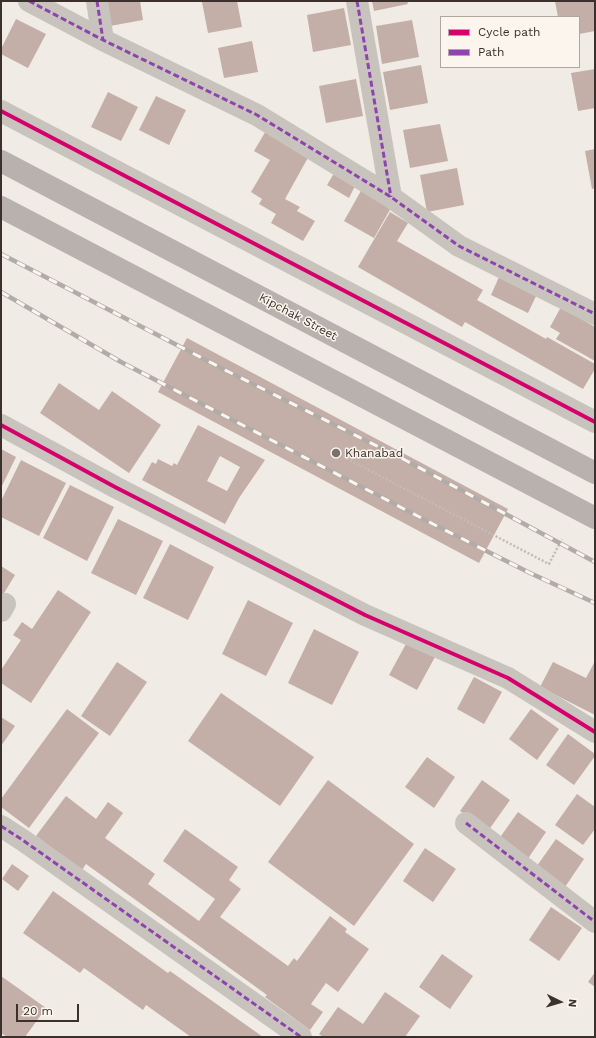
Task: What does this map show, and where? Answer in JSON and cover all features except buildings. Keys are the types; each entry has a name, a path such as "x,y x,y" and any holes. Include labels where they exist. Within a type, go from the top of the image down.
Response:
{"main road":[{"name":"Kipchak Street","path":"1,161 595,473"},
{"path":"1,207 595,518"}],"street":[{"path":"29,1 103,40 256,115 391,196 459,246 595,314"},
{"path":"97,1 103,40"},
{"path":"357,1 391,196"},
{"path":"1,111 595,422"},
{"path":"1,425 115,487 358,612 508,678 595,732"},
{"path":"466,823 595,922"},
{"path":"1,826 301,1037"}],"path":[{"path":"336,453 549,564 562,539"}],"railway":[{"path":"1,254 231,373 405,460 595,562"},
{"path":"1,292 121,362 435,525 530,573 595,603"}],"marked path":[{"path":"29,1 103,40 257,115 391,197 459,246 595,314"},
{"path":"97,1 103,40"},
{"path":"357,1 391,197"},
{"path":"466,823 595,922"},
{"path":"1,826 301,1037"}],"cycle path":[{"path":"1,111 595,422"},
{"path":"1,425 115,487 365,615 508,678 595,732"}],"place":[{"name":"Khanabad","path":"336,453"}]}
